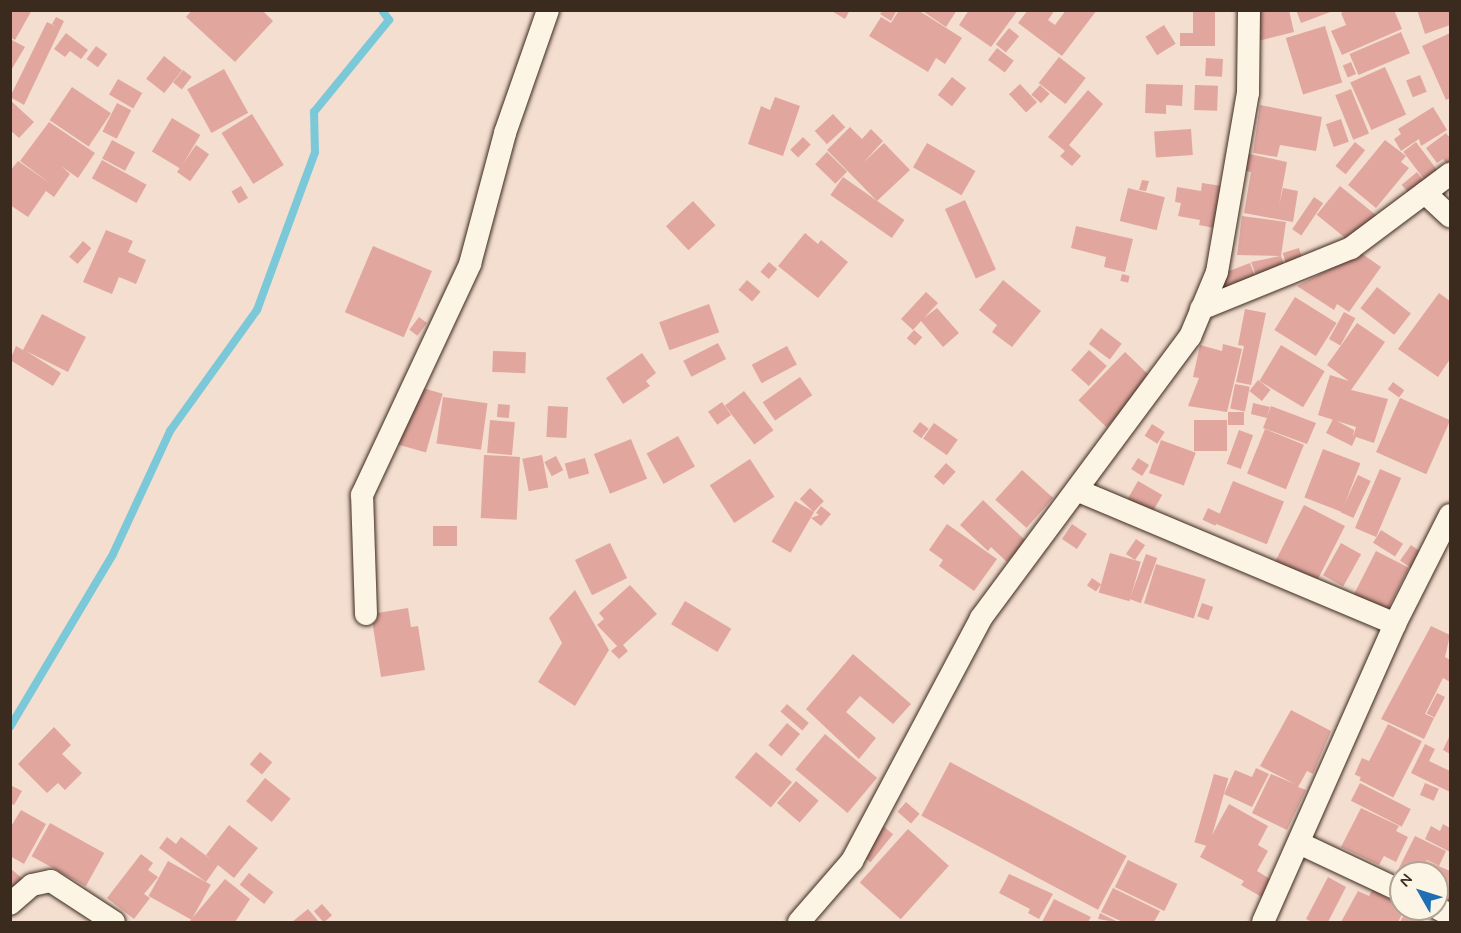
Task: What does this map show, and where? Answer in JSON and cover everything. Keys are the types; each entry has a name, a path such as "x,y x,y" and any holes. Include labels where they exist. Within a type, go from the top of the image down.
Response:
{"street":[{"path":"366,614 362,495 471,264 505,133 548,10"},
{"path":"799,922 852,861 981,618 1180,355 1216,272 1248,93 1249,10"},
{"path":"1201,309 1352,248 1450,174"},
{"path":"1425,193 1450,216"},
{"path":"1079,491 1395,624"},
{"path":"1263,922 1395,624 1450,515"},
{"path":"1299,843 1389,885"},
{"path":"10,904 32,885 51,881 114,922"}],"building":[{"path":"10,10 32,10 15,40 10,37"},
{"path":"192,10 262,10 273,21 235,62 186,17"},
{"path":"830,10 850,10 845,19"},
{"path":"883,10 897,10 891,21 880,14"},
{"path":"899,10 918,10 962,38 945,64 936,58 928,72 869,36 881,17 891,23"},
{"path":"921,10 957,10 946,27"},
{"path":"969,10 1018,10 991,47 959,25"},
{"path":"1028,10 1055,10 1048,20 1055,25 1066,10 1097,10 1062,56 1018,23"},
{"path":"1193,10 1215,10 1215,46 1193,46"},
{"path":"1251,10 1289,10 1294,32 1258,41"},
{"path":"1296,10 1333,10 1333,11 1301,23"},
{"path":"1347,10 1394,10 1402,29 1342,55 1331,31 1346,25 1341,13"},
{"path":"1417,10 1450,10 1450,25 1425,34"},
{"path":"56,17 64,21 24,105 10,97 47,22 57,27 52,24"},
{"path":"1164,25 1176,44 1157,55 1145,37"},
{"path":"1325,26 1342,82 1303,94 1286,38"},
{"path":"1009,28 1019,36 1006,53 996,44"},
{"path":"1401,32 1410,53 1358,75 1349,54"},
{"path":"66,33 88,50 81,59 70,51 65,57 54,49"},
{"path":"1180,33 1193,33 1193,46 1180,46"},
{"path":"1450,33 1450,98 1446,100 1422,46"},
{"path":"10,39 25,47 10,72"},
{"path":"96,46 107,54 98,67 87,59"},
{"path":"997,48 1014,61 1005,73 988,60"},
{"path":"164,56 182,70 164,93 146,79"},
{"path":"1059,57 1086,78 1065,104 1039,83"},
{"path":"1206,58 1223,59 1222,77 1205,76"},
{"path":"1351,62 1356,74 1348,77 1343,66"},
{"path":"1385,67 1406,115 1371,130 1350,82"},
{"path":"224,69 248,113 212,133 187,89"},
{"path":"183,70 192,77 182,89 173,83"},
{"path":"1420,75 1427,92 1413,97 1406,81"},
{"path":"952,77 966,88 952,106 938,95"},
{"path":"118,79 142,93 133,109 109,95"},
{"path":"1020,84 1037,102 1026,113 1009,94"},
{"path":"1146,84 1183,85 1182,106 1166,105 1166,114 1145,113"},
{"path":"1040,85 1050,94 1041,103 1031,95"},
{"path":"1195,85 1218,86 1217,111 1194,110"},
{"path":"72,87 111,113 89,146 50,120"},
{"path":"1351,89 1369,134 1353,140 1335,95"},
{"path":"1088,90 1103,104 1069,145 1081,156 1072,166 1060,156 1065,151 1048,137"},
{"path":"775,97 800,106 783,156 748,144 761,106 770,110"},
{"path":"10,100 34,122 19,138 10,130"},
{"path":"117,103 131,110 117,139 102,132"},
{"path":"1260,105 1322,117 1316,151 1280,145 1277,157 1253,153"},
{"path":"1433,107 1447,130 1421,146 1419,139 1401,151 1394,139 1401,134 1398,129"},
{"path":"252,114 284,165 253,184 221,133"},
{"path":"833,114 845,127 827,144 815,131"},
{"path":"172,118 200,135 180,168 152,151"},
{"path":"1341,119 1349,142 1334,147 1326,124"},
{"path":"49,122 95,153 78,178 61,166 70,174 54,197 46,191 28,217 10,205 10,171 18,161 51,184 20,161"},
{"path":"850,127 862,139 871,129 883,141 864,162 884,143 910,170 877,201 827,150"},
{"path":"1191,129 1193,155 1156,158 1154,132"},
{"path":"1446,133 1450,138 1449,167 1443,159 1437,163 1426,148"},
{"path":"803,137 811,145 798,158 790,150"},
{"path":"112,140 135,152 125,171 102,159"},
{"path":"1385,140 1406,156 1401,162 1409,168 1376,208 1348,185"},
{"path":"1355,142 1365,150 1346,174 1335,166"},
{"path":"1416,142 1443,178 1430,188 1403,152"},
{"path":"927,143 975,171 961,195 913,167"},
{"path":"196,145 209,154 190,181 177,172"},
{"path":"827,152 847,171 835,184 815,164"},
{"path":"1245,153 1287,162 1279,206 1283,188 1298,191 1293,222 1244,213 1251,172 1242,170"},
{"path":"102,160 147,185 136,203 92,178"},
{"path":"1417,172 1427,184 1412,197 1402,185"},
{"path":"843,177 904,220 892,238 830,195"},
{"path":"1142,180 1149,181 1146,191 1139,190"},
{"path":"1202,183 1222,186 1214,228 1199,225 1200,220 1178,216 1181,203 1175,202 1177,187 1201,191"},
{"path":"241,186 248,198 238,204 231,192"},
{"path":"1340,186 1382,220 1359,249 1317,215"},
{"path":"1128,188 1165,197 1157,230 1120,221"},
{"path":"1314,197 1323,203 1301,235 1292,229"},
{"path":"965,200 996,269 976,278 945,209"},
{"path":"693,201 716,225 688,250 666,226"},
{"path":"1242,216 1286,222 1281,256 1286,271 1258,281 1251,262 1280,256 1237,255"},
{"path":"1076,226 1133,239 1125,272 1104,267 1106,257 1071,248"},
{"path":"106,230 133,241 128,252 146,260 136,284 119,277 112,294 83,282"},
{"path":"805,233 818,244 821,240 848,262 818,298 778,266"},
{"path":"83,241 91,248 78,264 69,257"},
{"path":"373,246 432,271 404,337 345,312"},
{"path":"1299,248 1304,264 1288,269 1283,253"},
{"path":"1361,253 1381,267 1349,312 1337,304 1334,310 1297,286"},
{"path":"769,262 777,269 769,279 760,272"},
{"path":"1250,263 1257,281 1224,293 1217,276"},
{"path":"1122,274 1130,276 1128,283 1120,281"},
{"path":"747,280 761,292 752,302 738,290"},
{"path":"1003,280 1041,311 1012,347 992,332 997,325 979,310"},
{"path":"1377,287 1411,313 1394,335 1360,308"},
{"path":"926,292 938,303 924,318 937,308 959,333 943,347 921,321 913,330 901,319"},
{"path":"1439,293 1450,301 1450,359 1438,377 1398,349"},
{"path":"1295,297 1337,323 1316,356 1274,330"},
{"path":"709,304 719,332 669,350 659,322"},
{"path":"1245,309 1266,313 1251,385 1236,382 1244,346 1238,345"},
{"path":"1344,312 1355,318 1340,345 1329,339"},
{"path":"42,314 86,337 68,372 26,351 61,373 53,386 10,360 16,346 23,350"},
{"path":"419,317 427,323 417,336 409,330"},
{"path":"1357,323 1385,342 1351,390 1388,399 1374,443 1356,437 1352,446 1326,433 1333,420 1318,415 1330,375 1349,381 1327,365","holes":["1337,421 1356,427 1353,437 1354,430"]},
{"path":"1101,328 1122,344 1110,360 1089,344"},
{"path":"914,330 922,337 915,346 907,338"},
{"path":"718,343 726,359 691,377 683,361"},
{"path":"1223,344 1242,349 1227,412 1188,406 1199,378 1193,377 1200,345 1222,351"},
{"path":"1281,345 1325,371 1303,407 1259,381"},
{"path":"787,346 797,365 762,383 752,365"},
{"path":"1089,350 1107,366 1089,386 1071,370"},
{"path":"493,351 526,352 525,373 492,372"},
{"path":"1125,352 1153,379 1107,427 1078,400"},
{"path":"642,353 656,373 646,381 650,386 623,404 606,378"},
{"path":"800,377 812,395 775,420 763,402"},
{"path":"1258,380 1271,390 1262,401 1249,391"},
{"path":"1393,382 1404,390 1399,398 1388,389"},
{"path":"1235,384 1250,387 1245,411 1230,409"},
{"path":"412,385 443,394 426,452 395,444"},
{"path":"744,391 773,430 754,445 725,405"},
{"path":"443,397 488,403 481,450 436,444"},
{"path":"1400,398 1450,420 1426,474 1376,452"},
{"path":"722,402 731,415 717,425 708,412"},
{"path":"1253,403 1270,407 1267,417 1271,406 1316,423 1307,444 1263,428 1267,418 1251,414"},
{"path":"498,404 510,405 509,418 497,417"},
{"path":"548,406 568,407 566,438 546,437"},
{"path":"1228,412 1244,412 1244,425 1228,425"},
{"path":"490,420 515,422 512,455 487,453"},
{"path":"1194,420 1227,420 1227,451 1194,451"},
{"path":"920,422 929,429 921,438 913,431"},
{"path":"934,423 958,440 947,455 923,439"},
{"path":"1152,424 1165,432 1157,444 1145,436"},
{"path":"1265,429 1304,445 1286,489 1247,474"},
{"path":"1239,430 1253,435 1241,469 1227,464"},
{"path":"678,436 695,467 663,484 647,453"},
{"path":"631,439 647,479 610,494 594,454"},
{"path":"1161,440 1196,453 1184,486 1149,473"},
{"path":"1323,449 1360,463 1342,512 1304,498"},
{"path":"484,455 520,457 517,520 481,518"},
{"path":"542,455 548,487 529,491 522,459"},
{"path":"556,456 563,470 552,476 544,462"},
{"path":"585,458 589,473 569,479 565,463"},
{"path":"1138,458 1149,465 1142,476 1131,469"},
{"path":"750,459 775,497 734,523 710,485"},
{"path":"946,463 956,472 944,485 934,476"},
{"path":"1380,469 1401,478 1376,537 1355,528"},
{"path":"1022,470 1053,498 1026,528 995,500"},
{"path":"1358,475 1371,481 1353,518 1341,512"},
{"path":"1138,481 1162,495 1147,521 1123,507"},
{"path":"1233,481 1284,502 1267,544 1216,524"},
{"path":"810,488 824,501 814,512 800,499"},
{"path":"983,500 1027,542 1007,562 991,547 988,551 960,525"},
{"path":"795,501 814,512 791,553 772,542"},
{"path":"1304,505 1345,526 1316,583 1275,562"},
{"path":"821,506 831,514 821,526 811,518 819,515 816,513"},
{"path":"1208,508 1221,514 1215,526 1203,520"},
{"path":"947,524 997,559 974,591 939,566 943,560 929,550"},
{"path":"1072,524 1087,534 1077,549 1062,539"},
{"path":"433,526 457,526 457,546 433,546"},
{"path":"1381,530 1403,544 1395,556 1373,543"},
{"path":"1136,539 1145,545 1135,560 1126,554"},
{"path":"610,543 627,578 592,595 575,560"},
{"path":"1341,543 1361,554 1343,587 1323,575"},
{"path":"1411,545 1428,557 1417,573 1400,561"},
{"path":"1376,551 1409,568 1386,612 1353,596"},
{"path":"1110,553 1141,562 1129,601 1099,592"},
{"path":"1146,554 1157,558 1141,603 1130,599"},
{"path":"1156,564 1206,579 1194,618 1144,603"},
{"path":"1092,578 1101,584 1096,592 1087,585"},
{"path":"630,585 657,614 623,645 628,651 619,659 611,651 617,646 597,625 604,619 599,613"},
{"path":"575,590 609,650 575,706 538,682 562,643 549,618"},
{"path":"685,601 731,629 717,652 671,624"},
{"path":"1202,603 1213,607 1208,620 1197,616"},
{"path":"408,608 411,627 418,626 425,670 381,677 371,614"},
{"path":"1431,626 1450,635 1445,657 1450,660 1450,682 1443,678 1425,714 1434,718 1424,739 1381,719"},
{"path":"853,654 911,704 893,724 860,696 846,712 876,738 859,759 806,709"},
{"path":"1437,693 1445,697 1435,718 1427,713"},
{"path":"787,704 809,723 802,731 780,712"},
{"path":"1291,710 1331,731 1313,774 1307,771 1298,787 1306,790 1287,830 1252,813 1271,774 1295,784 1260,766"},
{"path":"787,723 800,734 781,756 768,745"},
{"path":"1388,724 1422,741 1393,797 1359,780"},
{"path":"54,727 71,745 62,754 82,773 65,790 58,783 47,793 18,764"},
{"path":"825,734 877,778 848,813 795,769"},
{"path":"1450,735 1450,754 1443,750"},
{"path":"1425,744 1435,749 1429,761 1450,771 1450,792 1411,773"},
{"path":"260,752 272,762 262,775 250,764"},
{"path":"756,752 792,782 771,807 735,777"},
{"path":"1362,758 1371,762 1364,779 1355,774"},
{"path":"950,762 1127,856 1098,910 921,816"},
{"path":"1256,768 1269,774 1252,807 1224,794 1235,770 1252,777"},
{"path":"1214,774 1228,778 1209,846 1194,842"},
{"path":"265,778 291,799 272,822 246,801"},
{"path":"796,781 819,801 800,823 777,803"},
{"path":"1360,783 1411,809 1402,827 1351,801"},
{"path":"1425,783 1439,789 1434,801 1420,795"},
{"path":"10,785 22,791 14,805 10,803"},
{"path":"906,802 920,814 911,824 897,812"},
{"path":"1229,804 1268,826 1258,845 1268,851 1257,871 1280,885 1270,902 1241,885 1244,881 1200,857"},
{"path":"1361,808 1399,826 1396,831 1408,837 1396,861 1384,856 1379,865 1341,847"},
{"path":"21,810 46,824 24,864 10,856 10,828"},
{"path":"50,823 104,853 86,886 32,856"},
{"path":"1443,824 1450,828 1450,852 1425,839 1431,826 1440,831"},
{"path":"229,825 258,848 234,878 218,865 206,882 159,848 167,837 176,844 181,837 212,860 206,855"},
{"path":"883,826 893,834 870,862 860,854"},
{"path":"908,829 949,866 901,919 860,883"},
{"path":"1415,836 1446,851 1441,861 1402,861"},
{"path":"141,854 153,863 148,870 158,877 144,894 150,898 134,919 107,898"},
{"path":"1128,860 1177,884 1164,911 1115,887"},
{"path":"168,861 211,885 191,920 149,896"},
{"path":"10,868 24,880 10,896"},
{"path":"1449,871 1450,871 1449,905"},
{"path":"249,873 273,892 264,904 240,885"},
{"path":"1009,874 1053,894 1039,919 1028,913 1030,909 999,893"},
{"path":"1328,877 1346,887 1328,922 1312,922 1306,919"},
{"path":"225,879 250,899 235,922 189,922"},
{"path":"1113,888 1160,911 1154,922 1123,922 1101,912"},
{"path":"1373,889 1389,899 1389,921 1398,922 1341,922 1358,891 1369,896"},
{"path":"1054,899 1091,917 1088,922 1042,922"},
{"path":"322,904 332,915 323,922 314,911"},
{"path":"308,909 319,922 292,922"},
{"path":"1100,913 1116,921 1098,919"}],"waterway":[{"path":"10,727 113,554 170,431 257,310 315,152 314,112 389,20 382,10"}]}
